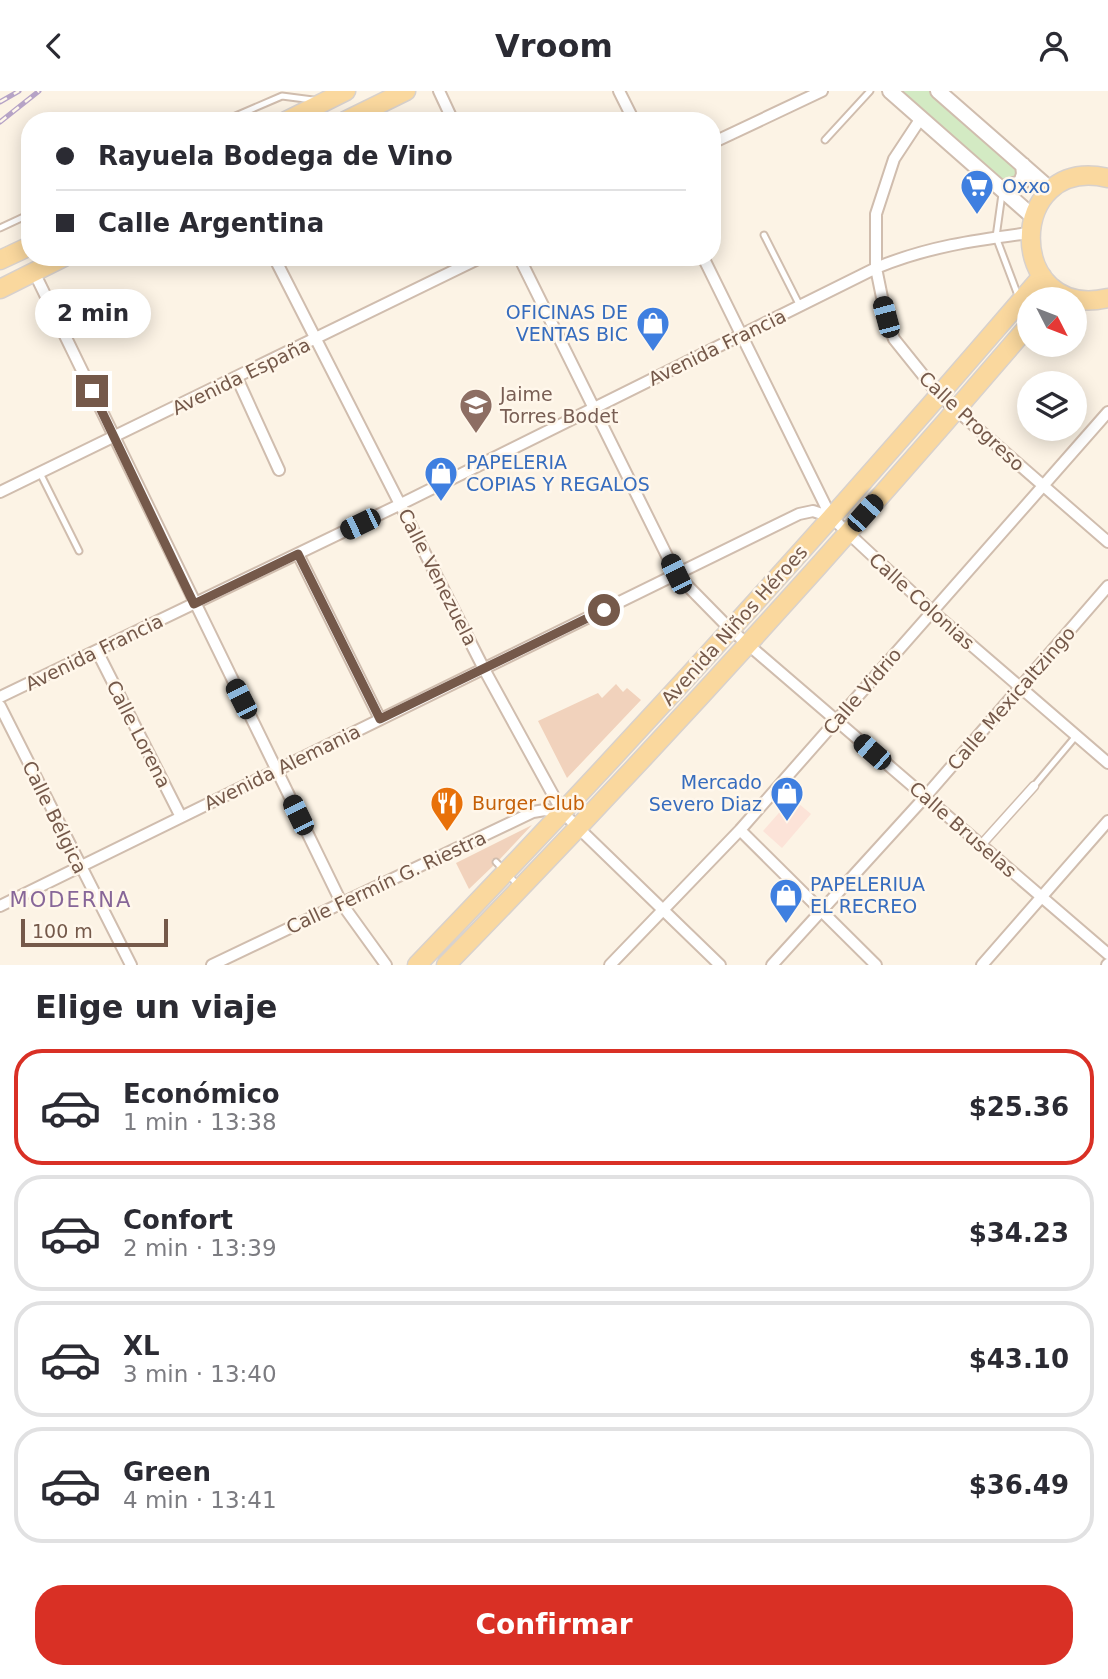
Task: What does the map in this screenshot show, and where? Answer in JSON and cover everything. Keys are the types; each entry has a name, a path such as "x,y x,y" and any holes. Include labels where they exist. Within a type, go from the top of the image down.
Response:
{"main road":[{"path":"304,112 346,91"},
{"path":"364,112 407,91"},
{"path":"1049,287 1032,255 1030,224 1051,190 1079,177 1107,173"},
{"path":"0,261 21,250"},
{"path":"0,289 46,266"},
{"name":"Avenida Niños Héroes","path":"1032,287 1041,276"},
{"path":"1087,300 1108,297"},
{"name":"Avenida Niños Héroes","path":"417,965 501,867 563,813 831,517 1017,306"},
{"name":"Avenida Niños Héroes","path":"446,965 579,829 748,644 1017,339"}],"street":[{"path":"439,91 449,112"},
{"path":"619,91 630,112"},
{"path":"721,139 822,91"},
{"path":"890,91 1003,188 1030,224"},
{"path":"938,91 1051,190"},
{"name":"Calle Progreso","path":"921,118 894,159 883,185 876,214 876,268 883,307 894,339 939,395 1108,542"},
{"path":"1003,188 1021,183 1023,165"},
{"name":"Avenida Francia","path":"0,697 401,504 876,268 936,247 996,237 1030,224"},
{"name":"Calle Venezuela","path":"279,266 484,669 563,813 720,965"},
{"name":"Avenida España","path":"0,492 317,340 464,266"},
{"name":"Calle Bruselas","path":"524,266 676,574 730,629 1108,954"},
{"name":"Calle Colonias","path":"708,266 831,517 933,612 1108,763"},
{"path":"34,272 342,904 386,965"},
{"path":"237,378 279,470"},
{"name":"Calle Vidrio","path":"610,965 740,830 1043,486 1105,420"},
{"name":"Avenida Alemania","path":"0,906 799,514 813,511 831,517"},
{"path":"298,554 380,719"},
{"name":"Calle Mexicaltzingo","path":"772,965 925,797 1108,586"},
{"name":"Calle Lorena","path":"97,650 181,817"},
{"name":"Calle Bélgica","path":"0,706 131,965"},
{"path":"981,845 1034,786"},
{"name":"Calle Fermín G. Riestra","path":"212,965 533,813 545,810 563,813"},
{"path":"982,965 1108,821"},
{"path":"740,830 876,965"}],"lane":[{"path":"825,140 870,91"},
{"path":"245,112 282,96 324,102"},
{"path":"1003,188 996,237 1017,291"},
{"path":"0,228 21,218"},
{"path":"764,235 800,306"},
{"path":"40,473 79,551"},
{"path":"1034,786 1076,736"},
{"path":"488,834 490,846"},
{"path":"501,867 521,888"}],"shaded area":[{"name":"Mercado Severo Diaz","path":"792,798 811,814 782,848 763,831"}],"green space":[{"path":"901,91 929,91 1019,169 1021,176 1006,182"}],"building":[{"path":"616,684 623,692 627,688 641,700 567,778 538,721 598,693 602,698"},
{"path":"532,825 500,859 492,859 493,866 469,889 456,863"}],"railway":[{"path":"0,102 19,91"},
{"path":"0,122 39,91"}],"place":[{"name":"Oxxo","path":"977,216"},
{"name":"OFICINAS DE VENTAS BIC","path":"653,353"},
{"name":"Jaime Torres Bodet","path":"476,435"},
{"name":"PAPELERIA COPIAS Y REGALOS","path":"441,503"},
{"name":"Mercado Severo Diaz","path":"787,823"},
{"name":"Burger Club","path":"447,833"},
{"name":"PAPELERIUA EL RECREO","path":"786,925"}],"district":[{"name":"MODERNA","path":"71,900"}],"route":[{"path":"92,391 194,604 298,554 380,719 604,610"}]}
